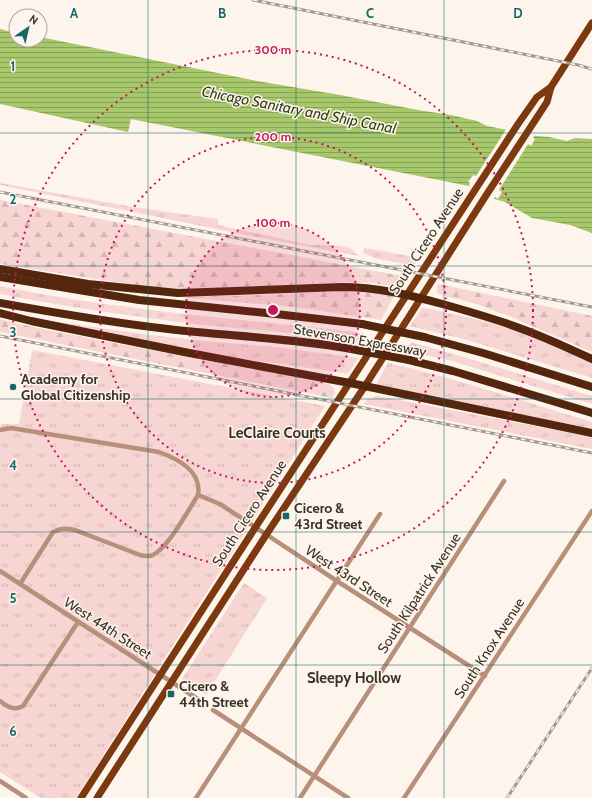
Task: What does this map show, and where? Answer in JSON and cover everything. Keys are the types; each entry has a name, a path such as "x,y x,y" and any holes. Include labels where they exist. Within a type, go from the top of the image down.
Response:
{"highway":[{"path":"0,269 88,284 154,292 178,293 364,287 408,294 499,321 532,332 592,359"},
{"name":"Stevenson Expressway","path":"0,277 139,300 362,324 424,337 592,387"},
{"name":"Stevenson Expressway","path":"0,303 59,314 167,329 284,339 346,348 409,360 453,371 592,413"},
{"path":"0,313 31,321 177,351 350,383 592,433"}],"main road":[{"name":"South Cicero Avenue","path":"81,798 518,124 537,97 551,86 592,23"},
{"name":"South Cicero Avenue","path":"97,798 266,535 365,386 485,196 547,102 551,86"}],"street":[{"path":"0,430 11,428 163,454 175,459 191,470 198,483 199,489 198,495 167,543 157,553 149,556 140,555 75,530 67,528 59,529 53,532 20,584"},
{"name":"South Kilpatrick Avenue","path":"300,798 504,481"},
{"name":"West 43rd Street","path":"198,495 220,504 485,676"},
{"name":"South Knox Avenue","path":"404,798 592,510"},
{"path":"196,798 380,514"},
{"name":"West 44th Street","path":"0,571 204,703"},
{"path":"0,702 11,708 18,709 23,706 78,622"},
{"path":"213,710 348,798"},
{"path":"0,781 26,798"}],"green space":[{"path":"0,183 133,207 218,219 218,225 311,245 331,245 350,248 359,256 246,235 0,185"},
{"path":"0,200 407,277 397,287 373,283 345,282 180,289 148,287 0,264"},
{"path":"364,248 415,257 417,261 414,266 374,258 363,253"},
{"path":"438,284 592,316 592,352 509,316 476,304 438,294"},
{"path":"0,286 90,302 181,314 364,333 359,342 301,334 178,322 0,294"},
{"path":"366,291 394,296 381,320 295,307 178,297 264,295"},
{"path":"422,308 487,322 539,340 592,363 592,378 467,340 410,326"},
{"path":"0,319 37,328 329,384 334,388 335,393 332,398 0,332"},
{"path":"51,321 150,335 276,347 358,358 348,374 206,354 51,323"},
{"path":"411,342 592,396 592,404 449,360 406,351"},
{"path":"32,350 325,406 76,798 41,798 0,772 0,426 3,424 19,424"},
{"path":"388,363 465,383 592,422 592,429 376,385"},
{"path":"377,396 592,437 592,449 364,404 368,399"},
{"path":"244,583 267,598 206,695 182,679"}],"water":[{"name":"Chicago Sanitary and Ship Canal","path":"0,29 8,31 8,48 48,48 48,39 257,81 451,115 477,121 487,126 537,136 567,141 575,138 592,139 592,233 570,225 532,218 505,202 491,198 469,186 131,119 128,132 0,104"}],"pier":[{"path":"507,128 532,133 535,135 533,138 535,139 531,146 528,144 499,190 502,192 498,199 495,197 493,200 469,186 470,183 468,182 473,175 476,176"}],"railway":[{"path":"253,0 592,69"},
{"path":"0,192 592,307"},
{"path":"0,336 592,453"},
{"path":"507,798 592,668"}],"place":[{"name":"Academy for Global Citizenship","path":"13,387"},
{"name":"Cicero & 43rd Street","path":"286,516"},
{"name":"Cicero & 44th Street","path":"171,694"}],"district":[{"name":"LeClaire Courts","path":"277,433"},
{"name":"Sleepy Hollow","path":"354,678"}]}
